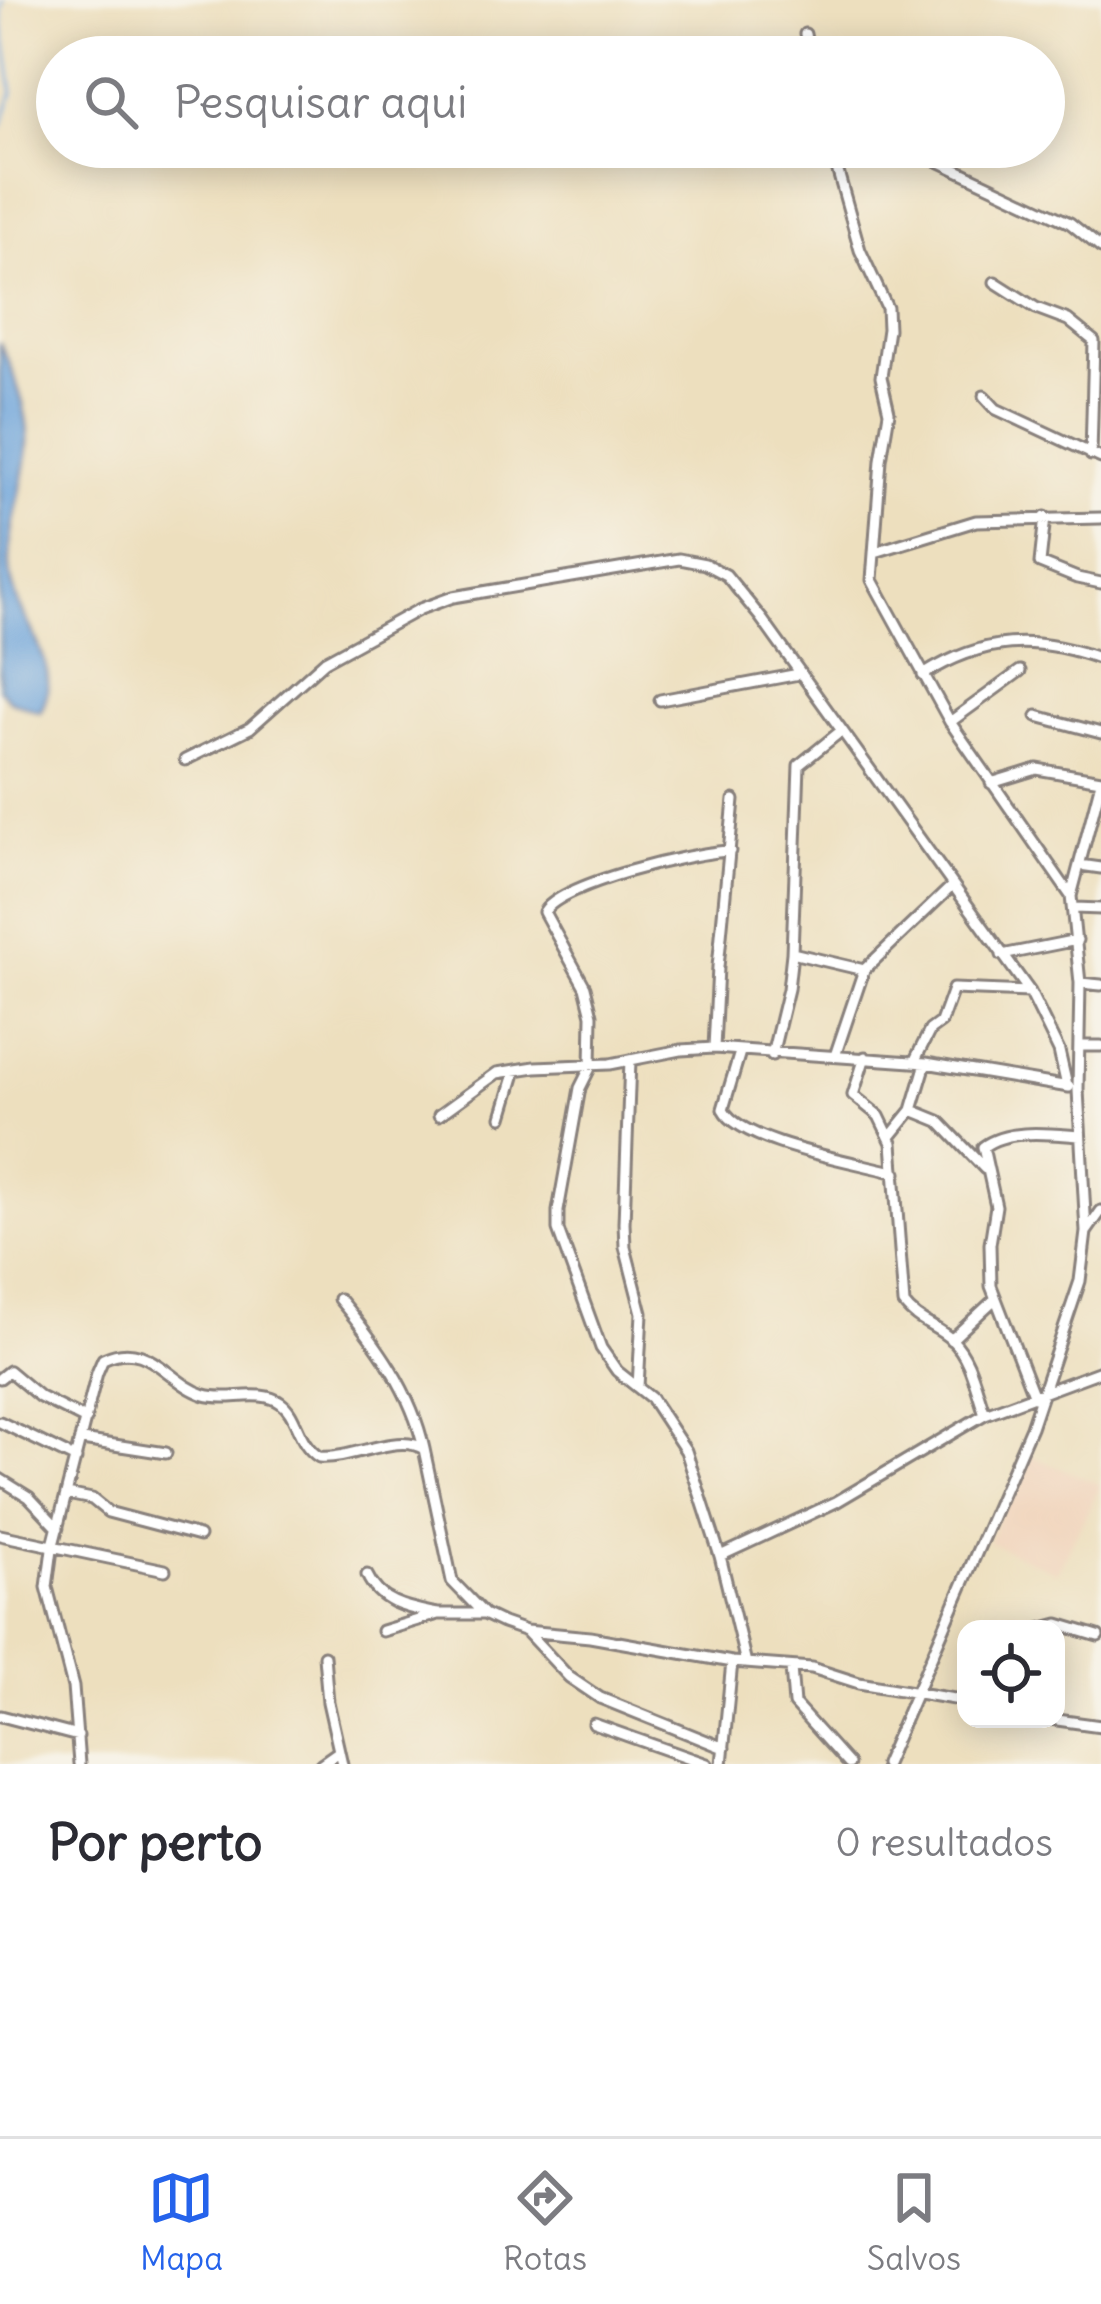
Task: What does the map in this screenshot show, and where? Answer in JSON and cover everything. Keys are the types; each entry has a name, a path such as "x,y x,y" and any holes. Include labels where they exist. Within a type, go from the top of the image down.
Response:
{"street":[{"path":"836,168 860,250 887,308 881,377 889,412 881,460 874,584 950,722 1073,902 1101,908"},
{"path":"953,168 1070,223 1101,248"},
{"path":"984,396 997,409 1096,456 1094,341 1068,320 1036,308 995,282"},
{"path":"1045,518 1040,563 1101,583"},
{"path":"875,552 976,521 1101,518"},
{"path":"185,760 250,728 325,661 420,609 453,598 629,565 679,559 705,564 726,575 1030,992 1072,1088 1080,1136 1086,1232 1076,1298 885,1764"},
{"path":"923,674 966,651 999,645 1067,647 1101,658"},
{"path":"950,722 1020,671"},
{"path":"660,700 800,674"},
{"path":"1037,716 1101,733"},
{"path":"772,1055 788,989 799,765 841,731"},
{"path":"991,783 1037,769 1101,781 1098,815 1073,902 1080,983 1079,1046 1072,1088"},
{"path":"714,1048 734,800"},
{"path":"730,851 674,859 566,892 544,912 585,987 592,1015 591,1066 580,1088 558,1230 601,1348 617,1371 670,1423 686,1451 720,1556 746,1663"},
{"path":"1081,865 1101,868"},
{"path":"835,1056 864,970 952,886"},
{"path":"1002,955 1077,940"},
{"path":"791,953 864,970"},
{"path":"1080,983 1101,985"},
{"path":"890,1137 912,1110 930,1030 941,1022 953,988 1030,992"},
{"path":"1079,1046 1101,1046"},
{"path":"439,1115 489,1077 516,1070 591,1066 714,1048 920,1062 1072,1088"},
{"path":"740,1052 723,1109 734,1123 824,1158 896,1172"},
{"path":"865,1057 854,1095 880,1116 890,1137 904,1304 963,1354 985,1414"},
{"path":"631,1060 624,1223 625,1247 642,1312 638,1387"},
{"path":"502,1117 516,1070"},
{"path":"912,1110 939,1121 989,1173"},
{"path":"1039,1394 994,1299 990,1244 996,1206 983,1154 986,1142 1032,1134 1080,1136"},
{"path":"1086,1232 1100,1214"},
{"path":"339,1299 365,1330 411,1406 452,1581 484,1614"},
{"path":"951,1340 994,1299"},
{"path":"79,1764 73,1687 48,1598 52,1549 103,1359 112,1354 145,1355 207,1395 266,1398 287,1408 300,1439 319,1457 357,1455 404,1442 424,1449"},
{"path":"0,1378 9,1371 52,1404 86,1420"},
{"path":"720,1556 836,1502 985,1414 1101,1371"},
{"path":"0,1422 76,1460"},
{"path":"82,1440 166,1453"},
{"path":"0,1479 29,1497 58,1528"},
{"path":"67,1494 92,1499 108,1512 199,1536"},
{"path":"0,1535 165,1570"},
{"path":"367,1575 377,1593 390,1602 438,1614 484,1614 526,1631 732,1662 822,1670 859,1683 957,1699"},
{"path":"382,1631 438,1614"},
{"path":"1065,1626 1098,1636"},
{"path":"526,1631 569,1677 600,1698 724,1748"},
{"path":"321,1764 340,1758 324,1656"},
{"path":"722,1764 732,1662"},
{"path":"790,1668 794,1704 848,1764"},
{"path":"1,1716 78,1736"},
{"path":"1065,1721 1101,1726"},
{"path":"594,1724 707,1764"}],"shaded area":[{"path":"1026,1454 1101,1485 1057,1572 988,1542"}],"water":[{"path":"0,343 28,429 10,571 48,676 40,712 9,700 0,689"}],"waterway":[{"path":"0,128 13,93 3,0"}]}
